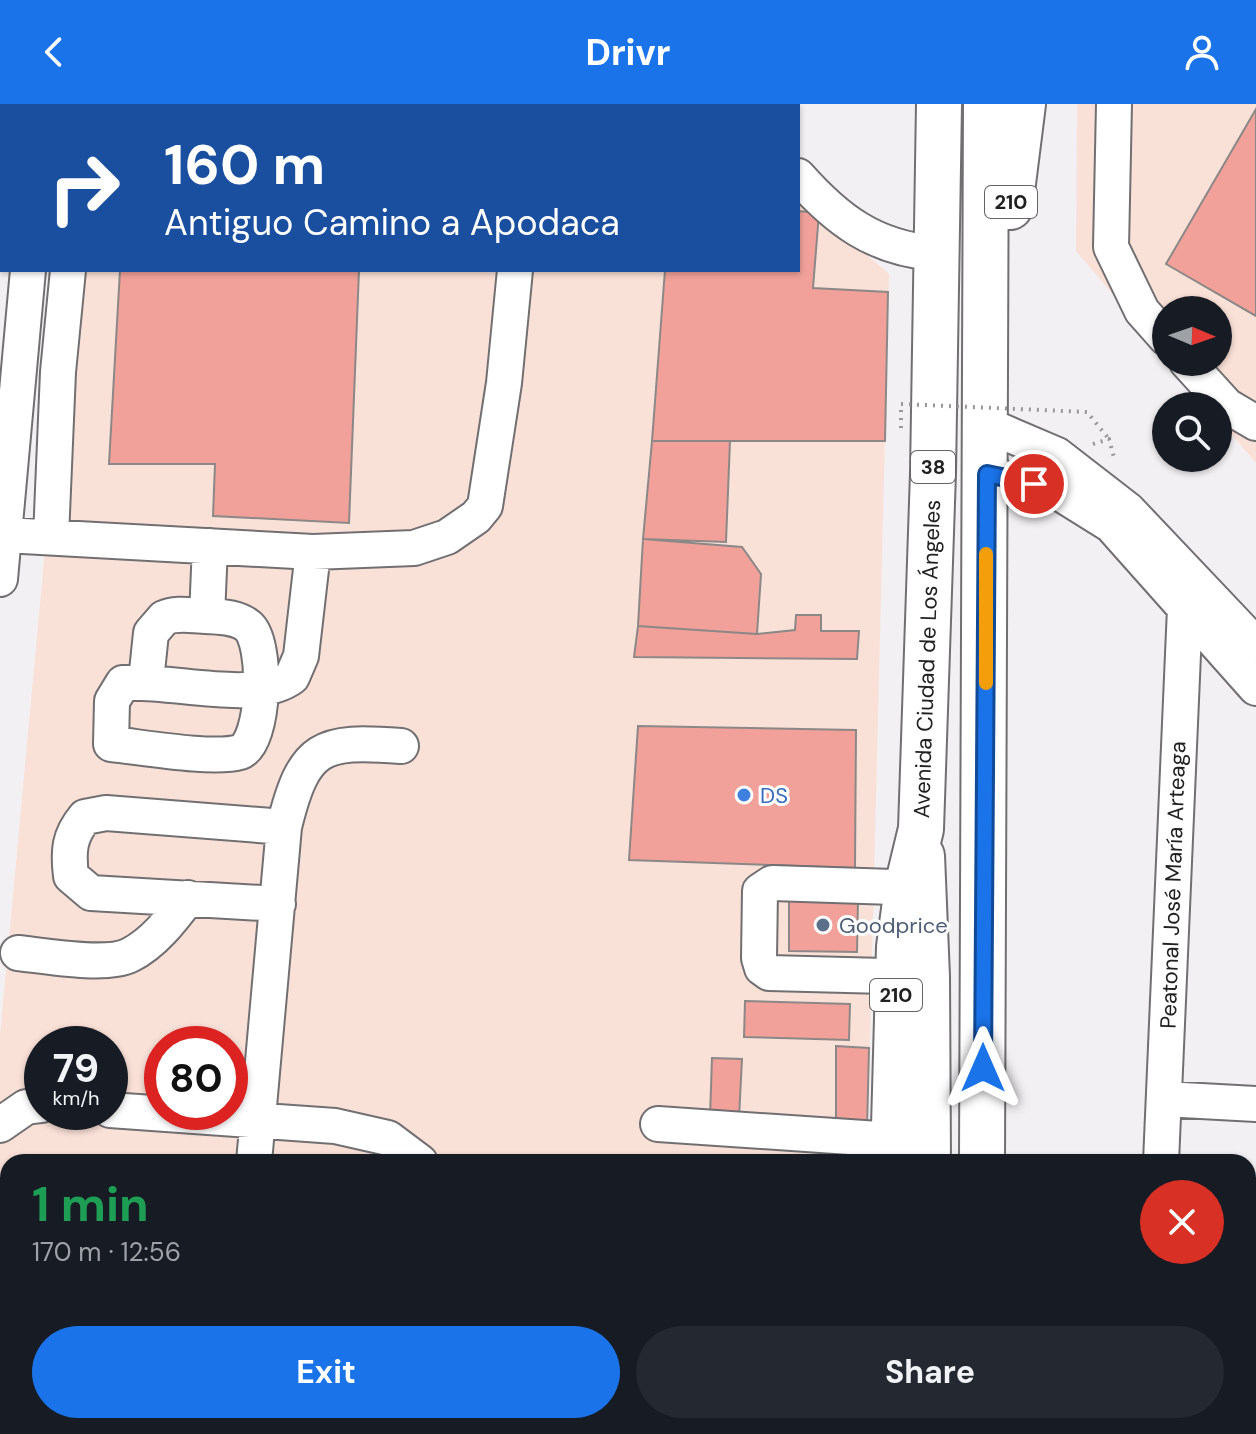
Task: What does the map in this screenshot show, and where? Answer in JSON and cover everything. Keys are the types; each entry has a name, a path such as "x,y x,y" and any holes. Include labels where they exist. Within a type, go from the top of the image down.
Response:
{"highway":[{"name":"Avenida Ciudad de Los Ángeles","path":"921,829 933,473 934,253 939,104"},
{"path":"986,104 988,298"},
{"name":"210","path":"988,298 1006,244 1023,104"},
{"name":"38","path":"982,1154 988,298"},
{"name":"210","path":"904,1154 915,888 921,829"}],"street":[{"path":"1114,104 1111,247 1142,311 1152,322"},
{"path":"800,178 859,233 893,247 934,253"},
{"path":"0,579 5,535 12,309 27,272"},
{"path":"51,537 58,372 68,272"},
{"path":"5,535 313,552 428,544 462,528 485,506 504,383 515,272"},
{"path":"1200,376 1227,406 1256,423"},
{"path":"987,425 1057,455 1128,510 1256,645"},
{"path":"987,474 1058,492 1111,525 1256,688"},
{"path":"207,616 210,546"},
{"path":"146,681 151,633 158,623 170,615 236,619 255,634 260,655 261,690 254,737 247,748 238,752 111,744 112,701 116,689 123,683 146,681 261,690 283,684 298,668 313,552"},
{"name":"Peatonal José María Arteaga","path":"1161,1154 1185,608"},
{"path":"254,1154 284,827 300,776 311,760 328,746 348,742 401,746"},
{"path":"278,904 91,893 71,876 69,854 72,832 85,817 106,813 284,827"},
{"path":"912,978 769,973 762,968 759,958 760,891 772,883 915,888"},
{"path":"18,953 99,960 128,957 168,923 188,898"},
{"path":"1164,1099 1256,1104"},
{"path":"0,1125 24,1108"},
{"path":"128,1111 335,1126 369,1132 405,1147 412,1154"},
{"path":"658,1124 896,1154"}],"path":[{"path":"901,428 901,404 1087,412 1109,439"}],"shaded area":[{"path":"1077,104 1256,104 1256,463 1232,435 1232,392 1196,392 1182,376 1232,376 1232,296 1152,296 1152,341 1076,251"},
{"path":"800,197 889,274 867,1154 0,1154 0,1035 71,272 800,272"}],"building":[{"path":"1256,109 1256,316 1232,302 1232,296 1221,296 1166,264"},
{"path":"800,211 819,213 813,288 888,292 885,441 652,441 665,272 800,272"},
{"path":"120,272 359,272 349,523 213,516 215,464 109,464"},
{"path":"652,441 730,441 726,542 643,539"},
{"path":"643,539 742,547 761,574 757,634 638,626"},
{"path":"796,615 821,615 821,631 859,631 857,659 634,657 638,626 757,634 795,630"},
{"name":"DS","path":"638,726 856,730 855,868 629,860"},
{"name":"Goodprice","path":"789,898 858,899 857,952 789,951"},
{"path":"745,1001 850,1004 849,1040 744,1037"},
{"path":"836,1046 869,1048 867,1130 836,1129"},
{"path":"712,1058 742,1059 739,1118 710,1117"}],"slow traffic":[{"path":"986,554 986,683"}],"place":[{"name":"DS","path":"744,795"},
{"name":"Goodprice","path":"823,925"}],"route":[{"path":"983,1068 987,474 1034,484"}]}
